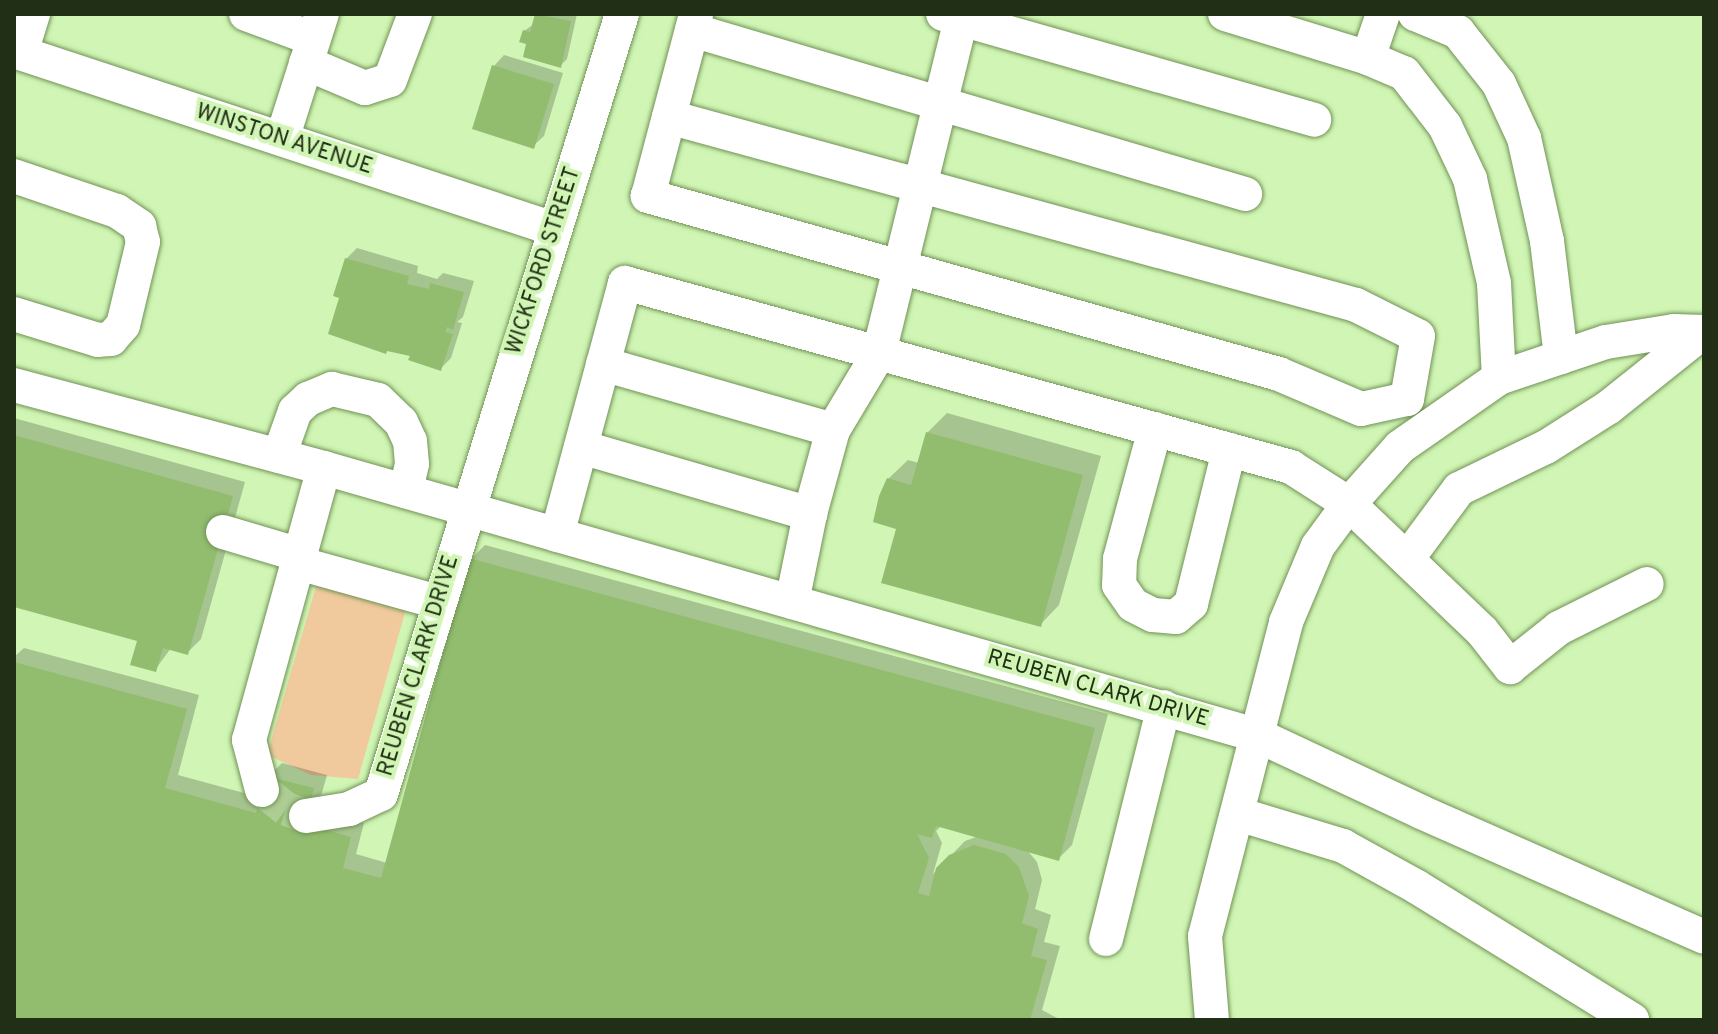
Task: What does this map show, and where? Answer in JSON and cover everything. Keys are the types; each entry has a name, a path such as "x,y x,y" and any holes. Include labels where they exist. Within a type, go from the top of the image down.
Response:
{"street":[{"path":"18,52 33,14"},
{"path":"246,14 314,39 365,88 390,80 415,14"},
{"name":"WICKFORD STREET","path":"466,509 622,14"},
{"path":"1225,14 1368,58 1404,73 1445,126 1470,179 1494,283 1499,378"},
{"path":"1368,58 1383,14"},
{"path":"1415,14 1458,32 1499,84 1524,138 1547,241 1561,357"},
{"path":"792,602 810,514 833,430 879,353 941,104 952,17 1314,120"},
{"path":"669,117 1356,305 1418,336 1407,399 1361,409 1279,374 648,196 694,22 941,104 1245,194"},
{"path":"282,139 314,39"},
{"name":"WINSTON AVENUE","path":"18,52 554,229"},
{"path":"14,176 117,211 139,226 143,242 123,325 111,339 98,340 14,314"},
{"path":"557,535 625,283 1291,467 1349,504 1482,631 1510,667 1559,628 1647,584"},
{"path":"1212,1020 1205,936 1286,622 1318,546 1349,504 1400,447 1499,378 1606,342 1674,331 1703,332"},
{"path":"1407,559 1459,489 1546,447 1609,407 1703,332"},
{"path":"603,364 833,430"},
{"name":"REUBEN CLARK DRIVE","path":"14,385 406,491 1259,736 1421,812 1704,937"},
{"path":"279,456 295,411 308,399 332,389 378,400 401,422 410,441 412,464 406,491"},
{"path":"1155,429 1120,559 1119,585 1133,605 1153,615 1176,617 1191,604 1229,450"},
{"path":"581,447 810,514"},
{"path":"262,790 249,740 324,468"},
{"name":"REUBEN CLARK DRIVE","path":"306,816 349,809 381,794 466,509"},
{"path":"220,540 438,602"},
{"path":"1106,939 1164,707"},
{"path":"1238,814 1343,846 1417,887 1632,1020"}],"shaded area":[{"path":"318,580 406,609 358,779 311,775 270,756 268,751"}],"building":[{"path":"535,14 571,21 561,68 523,57 526,44 519,42 523,30 530,32"},
{"path":"492,65 554,84 534,149 472,129"},
{"path":"345,258 409,276 407,284 429,289 430,283 464,292 453,330 447,327 445,332 453,334 441,371 408,360 410,356 387,351 386,354 328,334 339,298 333,296"},
{"path":"926,432 1083,475 1041,627 881,583 896,529 873,522 879,496 887,478 911,485"},
{"path":"14,435 233,496 188,655 163,648 156,672 130,665 137,641 14,607"},
{"path":"469,558 1095,728 1059,861 936,826 932,838 917,834 929,858 918,893 929,896 936,868 949,855 974,845 1006,854 1019,867 1029,896 1022,923 1038,929 1031,956 1047,960 1030,1020 14,1020 14,662 187,709 165,788 256,813 266,776 314,788 304,824 351,837 343,868 381,878"}],"tunnel":[{"path":"262,790 286,809 306,816"}]}
